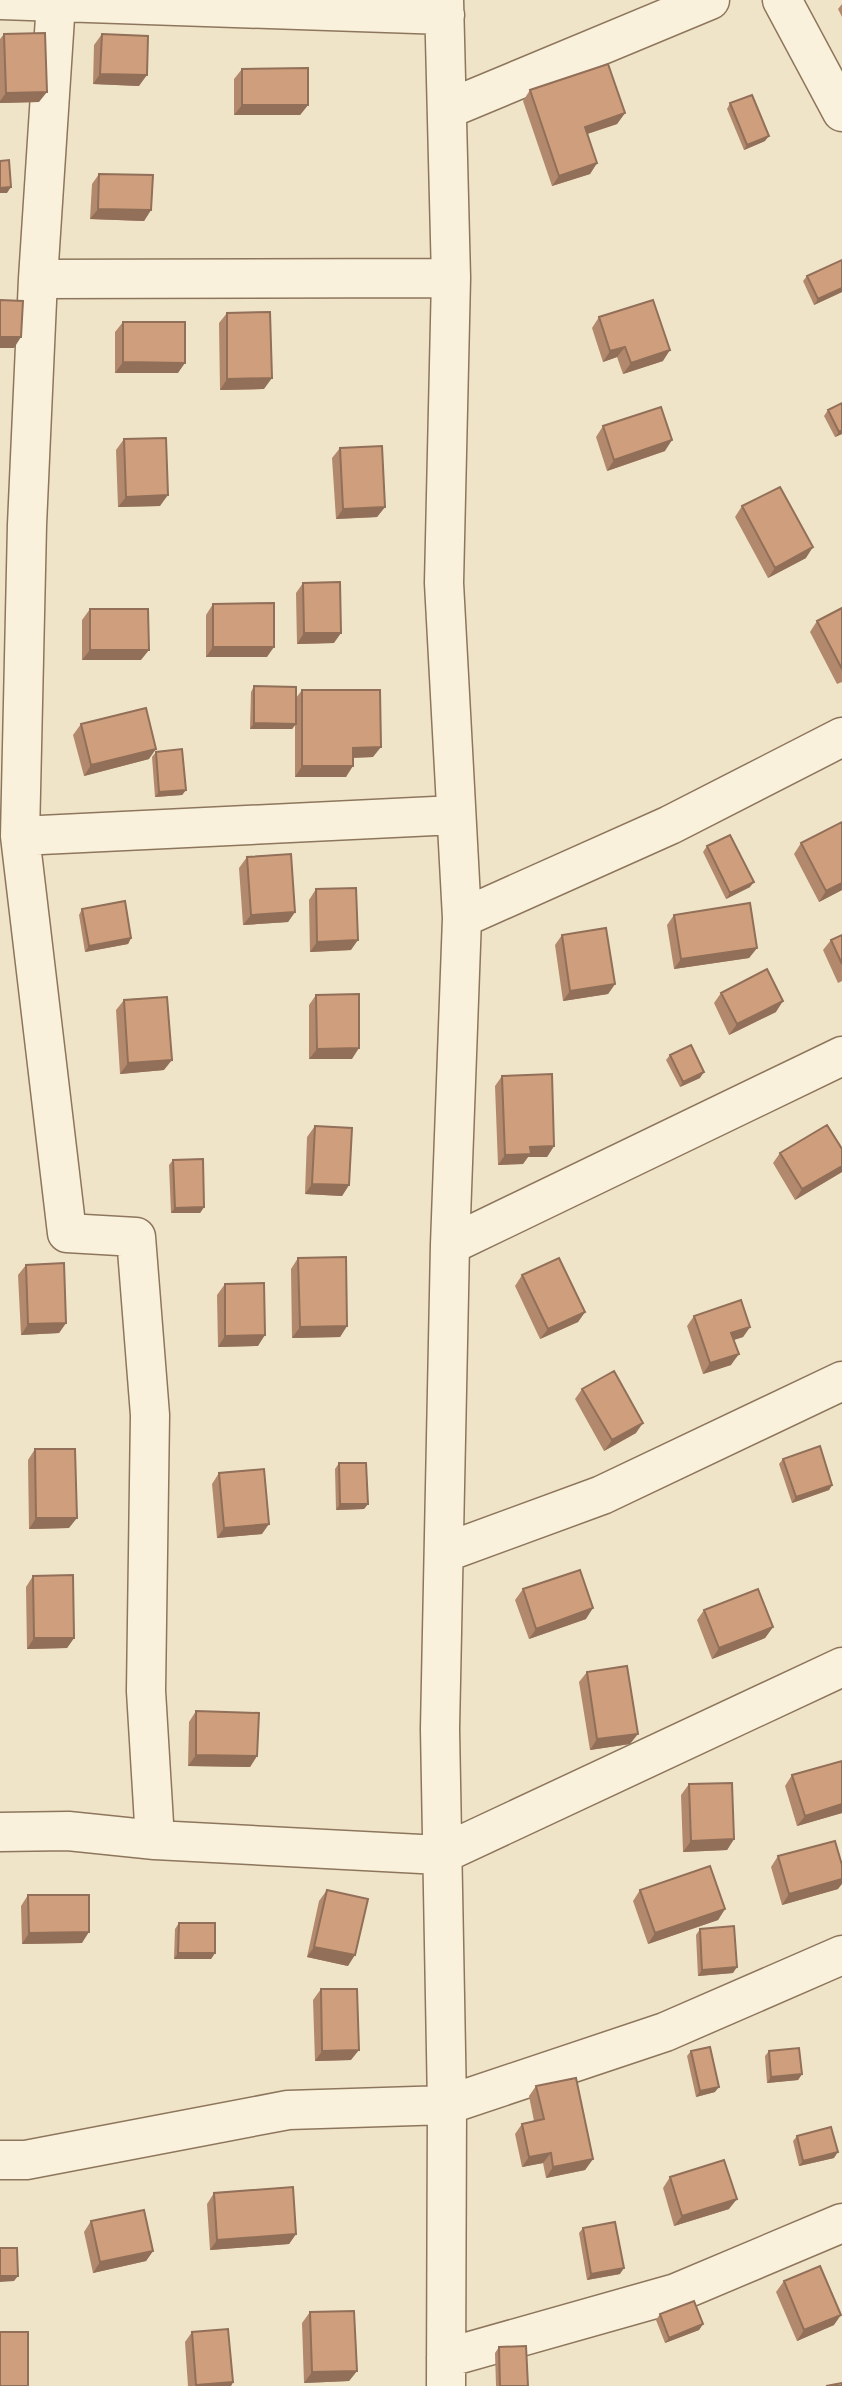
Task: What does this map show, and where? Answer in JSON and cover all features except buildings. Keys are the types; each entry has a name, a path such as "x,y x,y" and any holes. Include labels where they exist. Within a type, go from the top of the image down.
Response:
{"street":[{"path":"0,0 444,7 451,278 444,583 462,918 450,1245 440,1855 447,2105 446,2372 676,2293 842,2223"},
{"path":"448,109 710,0"},
{"path":"782,0 842,112"},
{"path":"56,2 38,279 27,525 20,836 67,1234 136,1237 150,1415 146,1691 155,1840"},
{"path":"38,279 451,278"},
{"path":"462,918 670,825 842,737"},
{"path":"20,836 455,815"},
{"path":"450,1245 842,1056"},
{"path":"444,1553 602,1495 842,1381"},
{"path":"0,1832 68,1831 155,1840 440,1855 842,1667"},
{"path":"0,2160 39,2157 288,2110 447,2105 665,2032 842,1955"}]}
